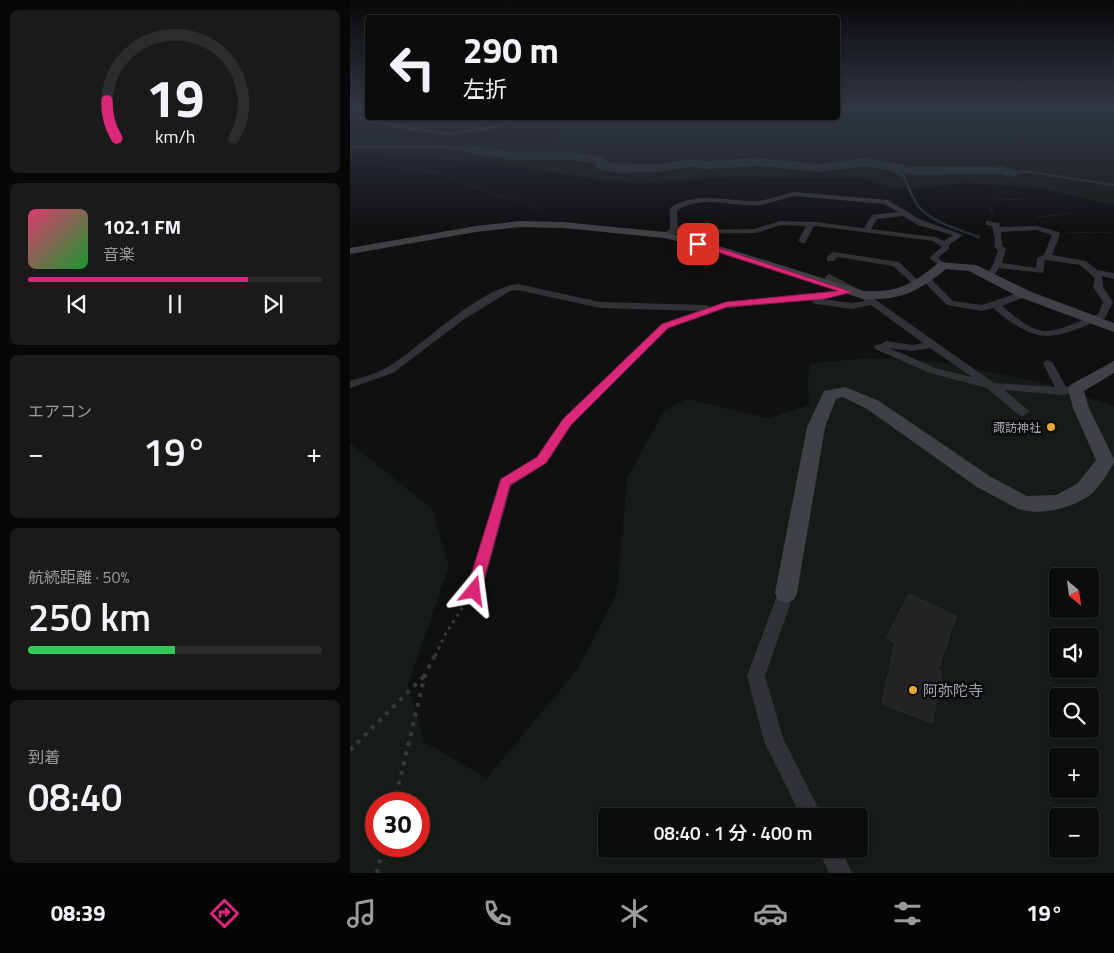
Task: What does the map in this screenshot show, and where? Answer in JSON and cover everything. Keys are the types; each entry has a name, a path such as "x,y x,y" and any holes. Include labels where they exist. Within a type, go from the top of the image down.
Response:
{"street":[{"path":"669,234 673,210 678,205 694,201 759,203 785,195 807,194 894,204 902,217"},
{"path":"866,231 875,217 902,217 959,235 944,244"},
{"path":"350,251 476,229 520,224 563,225 669,234 756,231 780,223 810,224 935,239 944,244"},
{"path":"802,241 810,229 810,224"},
{"path":"994,270 1002,249 998,247 999,239 994,226 1037,228 1054,232 1046,257"},
{"path":"669,234 868,299"},
{"path":"944,244 946,247 933,258 943,265 994,270 1040,271 1041,258 1046,257 1083,263 1099,278 1098,287 1108,302 1102,316 1072,328 1042,334 1020,324 995,306"},
{"path":"830,259 836,254 896,264 950,303 982,308 995,306 1024,294"},
{"path":"788,300 823,301 852,306 868,299 907,292 943,265"},
{"path":"994,270 1024,294 1114,328"},
{"path":"1094,272 1114,276"},
{"path":"829,277 868,299 991,386 1023,412"},
{"path":"350,385 389,371 460,318 508,288 518,287 600,305 714,309"},
{"path":"474,591 505,482 542,460 567,422 665,326 726,305 788,300 848,292"},
{"path":"932,344 906,348 878,344 934,371 991,386 1070,390 1114,366"},
{"path":"808,808 774,741 756,676 786,593 816,427 830,395 846,392 873,405 984,482 1024,504 1059,502 1084,490 1106,461 1081,408 1070,390 1048,363"},
{"path":"834,858 841,873"}],"path":[{"path":"350,161 382,163 405,169 441,172 481,190 525,204 563,225"},
{"path":"994,226 990,206 996,200 1021,199"},
{"path":"1073,213 1039,217 1054,232 1114,232"},
{"path":"397,792 425,675 446,633 474,591"},
{"path":"350,750 425,675"},
{"path":"377,873 381,857"}],"shaded area":[{"path":"350,149 1114,149 1114,205 1039,188 966,183 920,188 891,188 864,178 728,177 642,183 598,180 492,162 350,155"},
{"path":"867,358 936,361 1043,383 1114,406 1114,873 350,873 350,443 432,509 449,566 408,685 424,742 487,778 577,670 617,593 627,479 664,410 687,399 768,418 809,405 808,377 811,363"}],"building":[{"path":"909,594 956,616 938,670 942,671 932,723 882,704 895,643 886,638"}],"waterway":[{"path":"469,149 512,156 573,156 600,160 604,167 621,169 657,168 691,163 704,165 760,162 820,168 865,162 914,171 1000,170 1011,173"},
{"path":"877,164 894,171"},
{"path":"891,170 903,175 914,200 925,213 947,225 979,237"},
{"path":"1011,173 1024,171"},
{"path":"1024,171 1114,185"}],"place":[{"name":"諏訪神社","path":"1051,427"},
{"name":"阿弥陀寺","path":"913,690"}],"route":[{"path":"474,591 505,482 542,460 567,422 665,326 726,305 788,300 848,292 698,244"}]}
